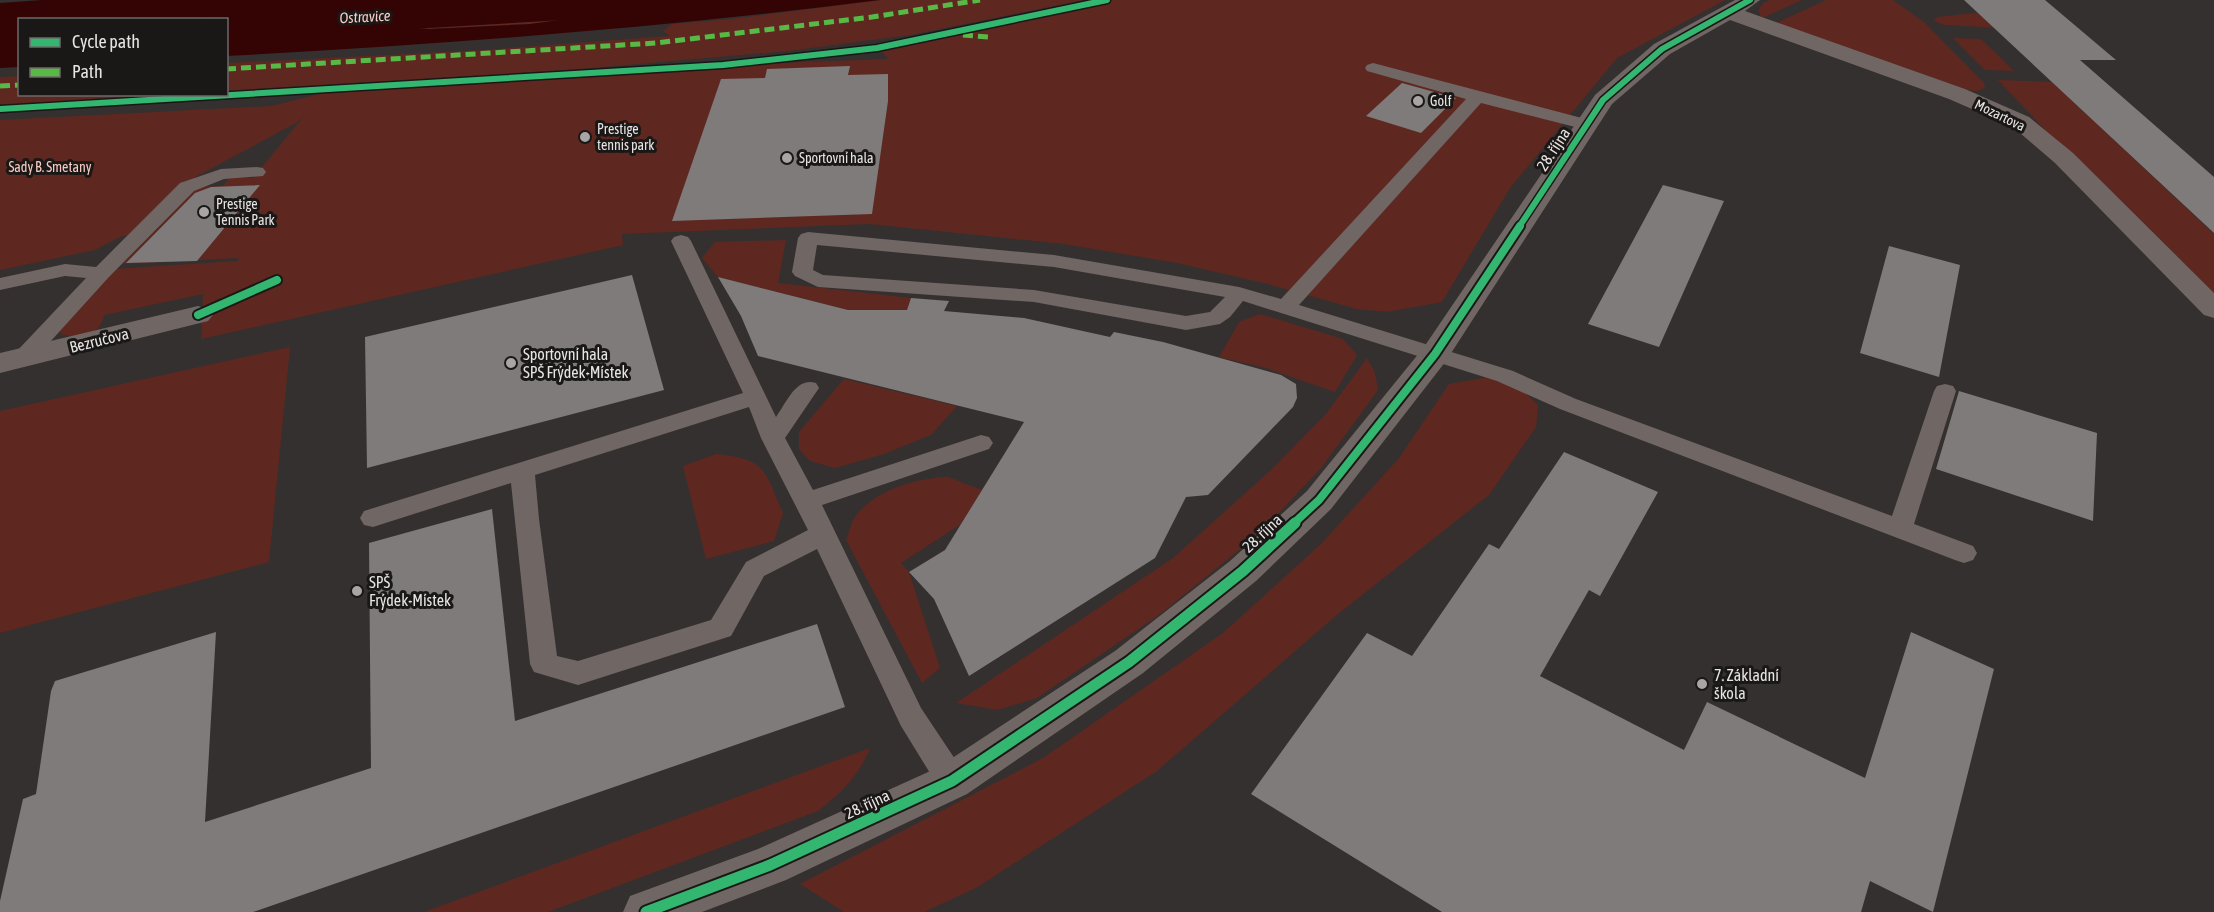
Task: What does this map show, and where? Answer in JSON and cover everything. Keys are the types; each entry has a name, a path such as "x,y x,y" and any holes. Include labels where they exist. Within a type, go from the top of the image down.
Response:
{"street":[{"name":"28. října","path":"646,912 770,865 952,781 1129,662 1243,571 1319,500 1435,354 1604,100 1662,49 1739,6"},
{"name":"Mozartova","path":"1739,6 2021,122 2064,158 2214,309"},
{"name":"Bezručova","path":"12,360 198,315"}],"lane":[{"path":"1373,68 1587,124"},
{"path":"1285,307 1477,97"},
{"path":"12,360 187,187 221,174 257,172"},
{"path":"1239,293 1224,314 1208,322 1186,323 1034,296 818,281 802,272 808,238 1054,261 1239,293 1505,376 1577,408 1964,553"},
{"path":"681,241 756,397 773,438 807,501 911,717 952,781"},
{"path":"0,284 65,270 100,274"},
{"path":"773,438 808,388"},
{"path":"1900,529 1945,391"},
{"path":"372,518 756,397"},
{"path":"807,501 981,443"},
{"path":"523,472 526,519 544,663 578,673 721,628 755,569 823,534"}],"green space":[{"path":"880,0 1084,0 910,35 788,51 522,74 228,93 228,63 483,50 670,36 663,31 672,24 732,19"},
{"name":"Sady B. Smetany","path":"1107,0 1725,0 1617,58 1510,188 1442,302 1387,312 1357,309 1264,283 1177,263 1064,244 869,224 622,234 623,245 201,339 203,294 104,315 95,331 80,336 61,334 59,329 113,269 237,261 239,258 123,264 190,187 223,186 229,178 253,178 304,116 296,123 197,176 132,235 122,236 95,250 0,270 0,120 272,106 323,93 373,89 751,64 889,59 877,48"},
{"path":"1770,0 1802,0 1762,18 1758,11 1763,3"},
{"path":"1826,0 1893,0 1925,23 1984,83 1985,88 1977,91 1968,90 1774,24"},
{"path":"527,4 550,5 572,10 573,14 559,20 530,24 429,29 362,24 319,29 302,27 296,23 311,18 344,15 426,20"},
{"path":"1984,12 2001,28 1944,25 1934,21 1937,17"},
{"path":"1953,38 1981,39 2014,71 1985,70"},
{"path":"18,76 18,96 184,96 0,107 0,77"},
{"path":"1998,80 2052,82 2214,234 2214,297 2069,155"},
{"path":"786,240 778,283 911,298 907,310 848,310 718,277 702,258 715,242"},
{"path":"1260,314 1343,339 1357,355 1335,392 1266,368 1219,357 1239,322"},
{"path":"290,347 269,562 0,633 0,411"},
{"path":"1367,358 1375,373 1378,390 1321,468 1260,533 1159,615 1037,698 998,710 956,703 1173,558 1272,469 1326,414"},
{"path":"1489,377 1520,388 1538,405 1536,427 1489,495 1338,614 1157,771 976,888 924,912 844,912 800,884 1043,758 1223,633 1322,543 1399,458 1449,384"},
{"path":"844,379 957,406 931,435 884,454 835,468 810,461 799,449 799,432"},
{"path":"716,454 745,459 762,469 783,513 774,541 706,559 683,466"},
{"path":"948,477 982,490 961,524 901,563 909,572 940,668 922,683 846,540 855,517 876,498 911,483"},
{"path":"870,748 861,767 849,783 818,811 548,912 424,912"}],"shaded area":[{"path":"42,0 880,0 717,19 554,34 228,56 228,18 18,18 18,67 0,68 0,3","holes":["527,4 550,5 572,10 573,13 559,20 530,24 429,29 362,24 319,29 302,27 297,23 310,18 342,15 426,20"]}],"building":[{"path":"1964,0 2045,0 2116,60 2080,60 2214,177 2214,233"},
{"name":"Sportovní hala","path":"850,66 848,75 888,74 888,101 872,214 672,221 721,79 765,78 767,69"},
{"path":"1402,83 1456,98 1421,133 1366,116"},
{"name":"Prestige Tennis Park","path":"260,185 197,261 126,263 195,193 211,187"},
{"path":"1663,185 1724,201 1659,347 1588,324"},
{"path":"1889,246 1960,265 1939,377 1860,353"},
{"name":"Sportovní hala SPŠ Frýdek-Místek","path":"632,275 664,390 367,468 365,337"},
{"path":"718,277 848,310 907,310 911,298 949,301 944,311 1024,318 1110,337 1114,332 1163,342 1281,375 1296,384 1297,398 1293,407 1208,495 1186,497 1155,558 969,676 934,599 909,572 945,550 1024,422 758,356 741,316"},
{"path":"1959,391 2097,433 2093,521 1936,469"},
{"path":"1564,452 1658,492 1600,596 1589,590 1540,676 1684,750 1707,702 1865,778 1911,632 1994,669 1933,912 1870,881 1861,912 1442,912 1251,794 1367,633 1412,656 1489,544 1499,549"},
{"path":"492,509 515,721 817,624 845,707 253,912 0,912 0,901 23,799 36,794 51,691 55,681 216,632 205,822 371,768 369,543"}],"waterway":[{"name":"Ostravice","path":"228,25 648,0"}],"marked path":[{"path":"228,69 656,43 872,17 980,0"},
{"path":"963,35 988,37"},
{"path":"0,86 18,85"}],"cycle path":[{"path":"228,95 723,65 877,48 1107,0"},
{"path":"646,912 770,865 952,781 1129,662 1243,571 1319,500 1435,354 1603,100 1662,49 1750,0"},
{"path":"0,109 214,96"},
{"path":"198,315 277,280"}],"place":[{"name":"Golf","path":"1418,101"},
{"name":"Prestige tennis park","path":"585,137"},
{"name":"Sportovní hala","path":"787,158"},
{"name":"Prestige Tennis Park","path":"204,212"},
{"name":"Sportovní hala SPŠ Frýdek-Místek","path":"511,363"},
{"name":"SPŠ Frýdek-Místek","path":"357,591"},
{"name":"7. Základní škola","path":"1702,684"}]}
